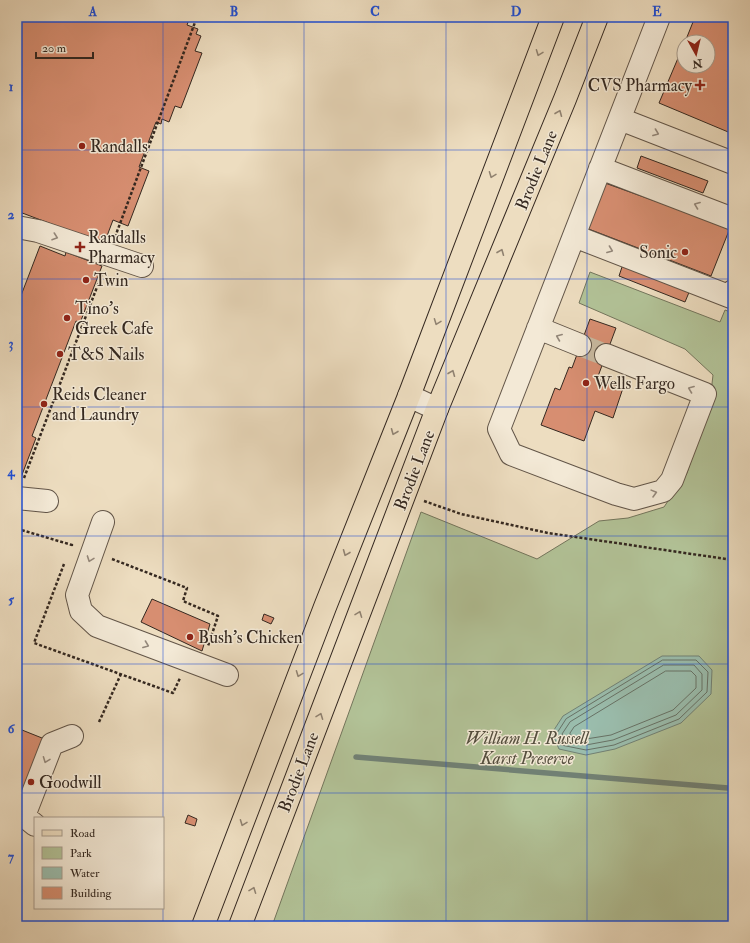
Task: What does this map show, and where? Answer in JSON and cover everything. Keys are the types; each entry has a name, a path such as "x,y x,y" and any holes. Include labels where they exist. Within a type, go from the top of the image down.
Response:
{"main road":[{"name":"Brodie Lane","path":"203,926 325,608 409,396 553,17"},
{"name":"Brodie Lane","path":"240,926 437,409 565,99 597,17"}],"lane":[{"path":"606,355 705,394 672,480 663,491 634,499 616,494 511,454 499,429 659,17"},
{"path":"620,119 733,163"},
{"path":"600,168 733,219"},
{"path":"17,227 38,231 142,266"},
{"path":"574,236 731,296 733,291"},
{"path":"538,328 580,345"},
{"path":"409,396 437,409"},
{"path":"17,498 47,501"},
{"path":"103,522 77,595 81,612 97,626 228,675"},
{"path":"34,824 24,816 52,744 72,736"}],"path":[{"path":"34,534 18,529 18,494 197,17"},
{"path":"422,500 461,514 548,533 733,560"},
{"path":"99,722 121,674"}],"green space":[{"name":"William H. Russell Karst Preserve","path":"590,272 720,322 725,310 733,313 733,926 272,926 421,512 537,559 599,521 628,518 664,507 687,473 710,401 713,375 685,349 579,303"}],"water":[{"path":"662,656 699,656 712,670 711,694 681,723 615,749 586,755 559,749 552,733 563,716"}],"building":[{"name":"Randalls","path":"17,17 190,17 187,25 198,29 196,34 201,36 195,51 202,53 181,108 175,106 169,122 162,119 161,124 156,122 139,167 149,171 128,226 113,220 104,244 17,211"},
{"name":"CVS Pharmacy","path":"695,17 733,17 733,134 659,103 676,63 676,74 716,74 716,34 688,34"},
{"path":"641,156 708,181 703,193 637,168"},
{"name":"Sonic","path":"605,183 730,228 711,276 586,228"},
{"path":"40,246 65,256 66,252 102,266 80,323 76,321 32,436 36,438 17,488 17,306"},
{"path":"623,264 690,290 685,302 619,276"},
{"name":"Wells Fargo","path":"590,319 616,328 597,379 623,388 613,418 595,411 584,441 541,425 555,388 560,390 569,367 572,368"},
{"name":"Bush's Chicken","path":"152,599 210,624 202,651 141,622"},
{"path":"264,614 274,618 271,624 262,620"},
{"name":"Goodwill","path":"17,728 47,740 17,816"},
{"path":"188,815 197,819 195,826 185,823"}],"waterway":[{"path":"356,757 728,788 733,790"}],"tunnel":[{"path":"580,345 606,355"}],"place":[{"name":"CVS Pharmacy","path":"700,85"},
{"name":"Randalls","path":"82,146"},
{"name":"Randalls Pharmacy","path":"80,247"},
{"name":"Sonic","path":"685,252"},
{"name":"Twin","path":"86,280"},
{"name":"Tino's Greek Cafe","path":"67,318"},
{"name":"T&S Nails","path":"60,354"},
{"name":"Wells Fargo","path":"586,383"},
{"name":"Reids Cleaner and Laundry","path":"44,404"},
{"name":"Bush's Chicken","path":"190,637"},
{"name":"Goodwill","path":"31,782"}]}
